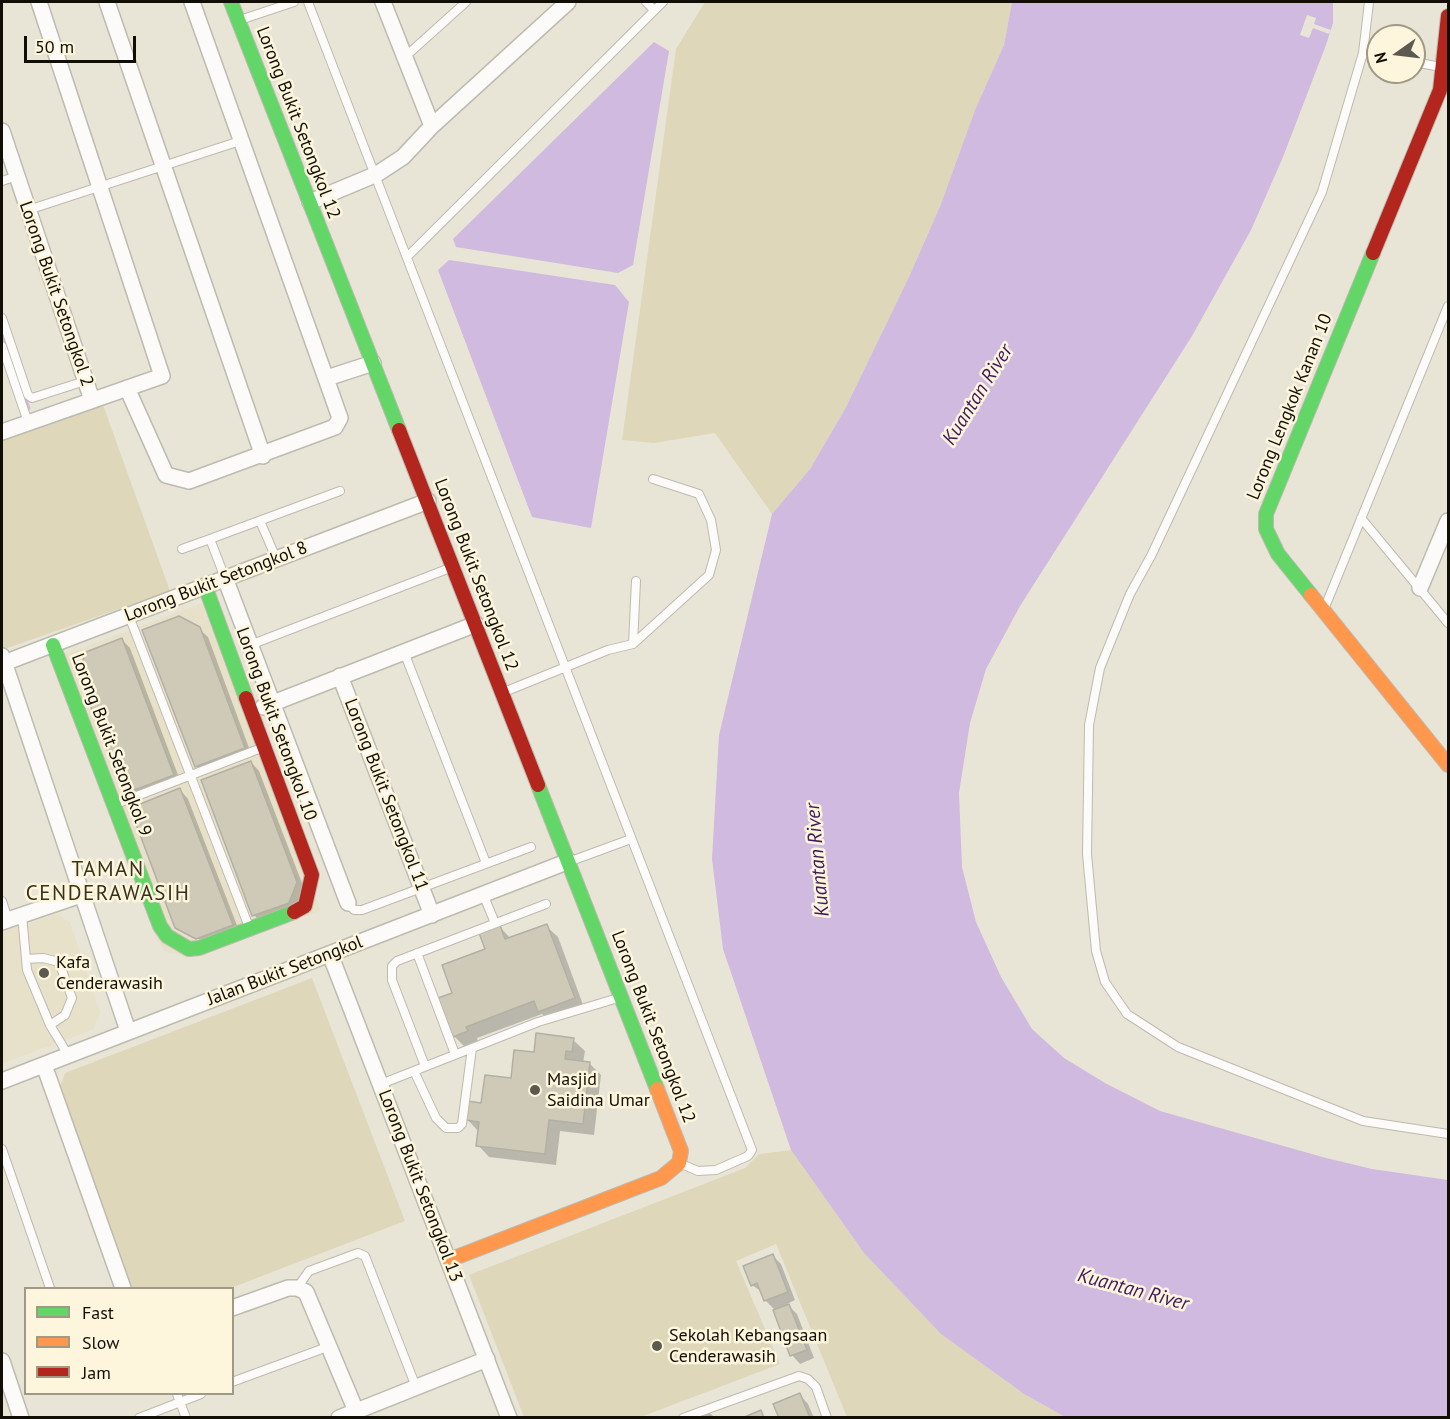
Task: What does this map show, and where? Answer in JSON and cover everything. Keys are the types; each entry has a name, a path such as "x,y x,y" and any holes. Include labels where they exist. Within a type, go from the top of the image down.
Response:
{"street":[{"path":"39,2 162,376 92,400"},
{"path":"107,2 263,456"},
{"path":"127,388 166,475 189,481 335,428 340,418 192,2"},
{"name":"Lorong Bukit Setongkol 12","path":"231,2 675,1131 681,1151 679,1163"},
{"path":"383,2 432,126"},
{"path":"310,202 377,174 403,157 432,126 568,2"},
{"name":"Lorong Lengkok Kanan 10","path":"1449,16 1443,67 1444,95 1266,514 1266,529 1271,542 1323,612 1449,765"},
{"name":"Lorong Bukit Setongkol 2","path":"2,131 92,400 2,432"},
{"path":"327,378 373,363"},
{"name":"Lorong Bukit Setongkol 8","path":"3,660 53,645 428,501"},
{"path":"1420,588 1449,521"},
{"path":"225,578 348,903"},
{"name":"Lorong Bukit Setongkol 10","path":"205,586 312,875 305,906 249,929"},
{"path":"252,711 476,624"},
{"name":"Lorong Bukit Setongkol 9","path":"53,645 160,926 167,936 189,949 200,948 249,929"},
{"path":"3,660 5,680 128,1031"},
{"name":"Lorong Bukit Setongkol 11","path":"340,676 432,915"},
{"name":"Jalan Bukit Setongkol","path":"2,1081 569,861"},
{"path":"11,919 81,896"},
{"name":"Lorong Bukit Setongkol 13","path":"330,954 509,1418"},
{"path":"44,1065 123,1287"},
{"path":"448,1260 661,1178 679,1163"},
{"path":"234,1307 278,1291 297,1288 306,1293 356,1411"},
{"path":"339,1418 487,1359"},
{"path":"2,1361 19,1391 21,1418"}],"lane":[{"path":"239,21 294,2"},
{"path":"308,2 377,174 752,1150 748,1156 716,1170 698,1170 679,1163"},
{"path":"406,56 466,2"},
{"path":"646,2 654,10"},
{"path":"408,256 663,2"},
{"path":"1369,2 1364,53 1322,192 1151,556 1130,594 1100,668 1089,725 1087,854 1096,951 1105,982 1127,1014 1178,1047 1363,1121 1449,1134"},
{"path":"1426,64 1443,67"},
{"path":"28,210 240,141"},
{"path":"2,181 17,176"},
{"path":"1323,612 1449,306"},
{"path":"2,318 28,395 32,398 85,381"},
{"path":"2,346 4,364 28,422"},
{"path":"503,693 608,651 633,644 709,575 716,550 711,520 699,494 653,479"},
{"path":"182,549 340,491"},
{"path":"1361,518 1449,623"},
{"path":"260,521 276,558"},
{"path":"210,539 225,578"},
{"path":"250,645 453,567"},
{"path":"633,644 636,581"},
{"path":"129,616 249,929"},
{"path":"404,651 486,863"},
{"path":"115,805 265,747"},
{"path":"569,861 631,838"},
{"path":"348,903 354,910 362,910 531,847"},
{"path":"483,894 495,923"},
{"path":"2,901 11,919 26,959 27,970 50,1025 68,1055"},
{"path":"425,1066 391,973 392,966 397,961 546,904"},
{"path":"417,953 455,1054"},
{"path":"26,959 43,958 59,962 72,999 65,1015 50,1025"},
{"path":"381,1084 538,1022 622,996"},
{"path":"414,1071 436,1118 446,1128 458,1128 462,1124 472,1048"},
{"path":"2,1149 50,1287"},
{"path":"297,1288 309,1271 358,1253 365,1256 416,1387"},
{"path":"234,1381 330,1346"},
{"path":"683,1418 800,1376 808,1379 816,1387 827,1418"},
{"path":"139,1418 178,1397 193,1395"},
{"path":"178,1397 186,1418"}],"shaded area":[{"path":"705,2 1012,2 1004,45 975,110 941,204 909,277 845,409 810,469 772,514 715,433 654,443 622,440 676,49"},
{"path":"102,402 170,591 2,650 2,438"},
{"path":"202,603 321,911 190,956 165,952 156,938 50,660"},
{"name":"Kafa Cenderawasih","path":"56,914 70,922 100,1013 94,1029 2,1064 2,932"},
{"path":"312,978 405,1221 234,1287 129,1287 58,1092 65,1073"},
{"name":"Sekolah Kebangsaan Cenderawasih","path":"791,1150 864,1253 941,1334 1024,1394 1065,1417 847,1417 776,1244 736,1261 780,1364 641,1417 524,1417 469,1275 745,1168 759,1154"}],"water":[{"name":"Kuantan River","path":"1012,2 1333,2 1333,23 1326,45 1283,157 1251,230 1192,336 1020,606 986,669 970,723 959,793 962,867 976,922 1001,977 1032,1029 1064,1058 1105,1083 1160,1111 1326,1158 1372,1169 1448,1180 1448,1417 1065,1417 1024,1394 941,1334 864,1253 791,1150 723,949 712,859 719,735 772,514 810,469 845,409 909,277 941,204 975,110 1004,45"},
{"path":"654,42 669,51 633,265 618,273 456,247 453,239"},
{"path":"449,260 615,285 629,302 591,528 532,517 438,270"}],"pier":[{"path":"1307,15 1316,18 1314,24 1331,30 1329,34 1313,28 1309,38 1300,35"}],"building":[{"path":"179,616 200,627 245,748 195,767 142,630"},
{"path":"122,638 174,775 124,794 78,673 86,652"},
{"path":"251,761 297,882 289,903 252,916 201,780"},
{"path":"180,788 233,925 196,939 175,928 130,808"},
{"path":"547,924 575,998 538,1012 534,1001 466,1027 468,1031 453,1037 438,998 452,993 442,965 485,949 479,933 500,925 505,939"},
{"name":"Masjid Saidina Umar","path":"536,1033 574,1038 572,1052 566,1051 565,1059 590,1062 583,1124 549,1120 545,1154 476,1146 479,1122 466,1120 468,1101 481,1103 485,1075 511,1078 514,1050 534,1052"},
{"path":"773,1254 788,1292 764,1301 757,1283 751,1286 743,1266"},
{"path":"789,1304 807,1350 790,1356 773,1310"},
{"path":"800,1393 810,1418 779,1418 773,1404"},
{"path":"761,1410 764,1418 742,1418"}],"waterway":[{"path":"2,330 28,408"}],"traffic: fast":[{"path":"231,2 399,430"},
{"path":"1311,595 1278,554 1266,529 1266,514 1373,253"},
{"path":"205,586 246,698"},
{"path":"53,645 160,926 167,936 189,949 199,948 294,912"},
{"path":"538,785 657,1089"}],"traffic: slow":[{"path":"1311,595 1448,765"},
{"path":"449,1260 661,1178 679,1163 681,1151 657,1089"}],"traffic: jam":[{"path":"1373,253 1440,90 1448,16"},
{"path":"399,430 538,785"},
{"path":"246,698 312,875 305,906 294,912"}],"place":[{"name":"Kafa Cenderawasih","path":"44,973"},
{"name":"Masjid Saidina Umar","path":"535,1090"},
{"name":"Sekolah Kebangsaan Cenderawasih","path":"657,1346"}],"district":[{"name":"TAMAN CENDERAWASIH","path":"108,882"}]}
